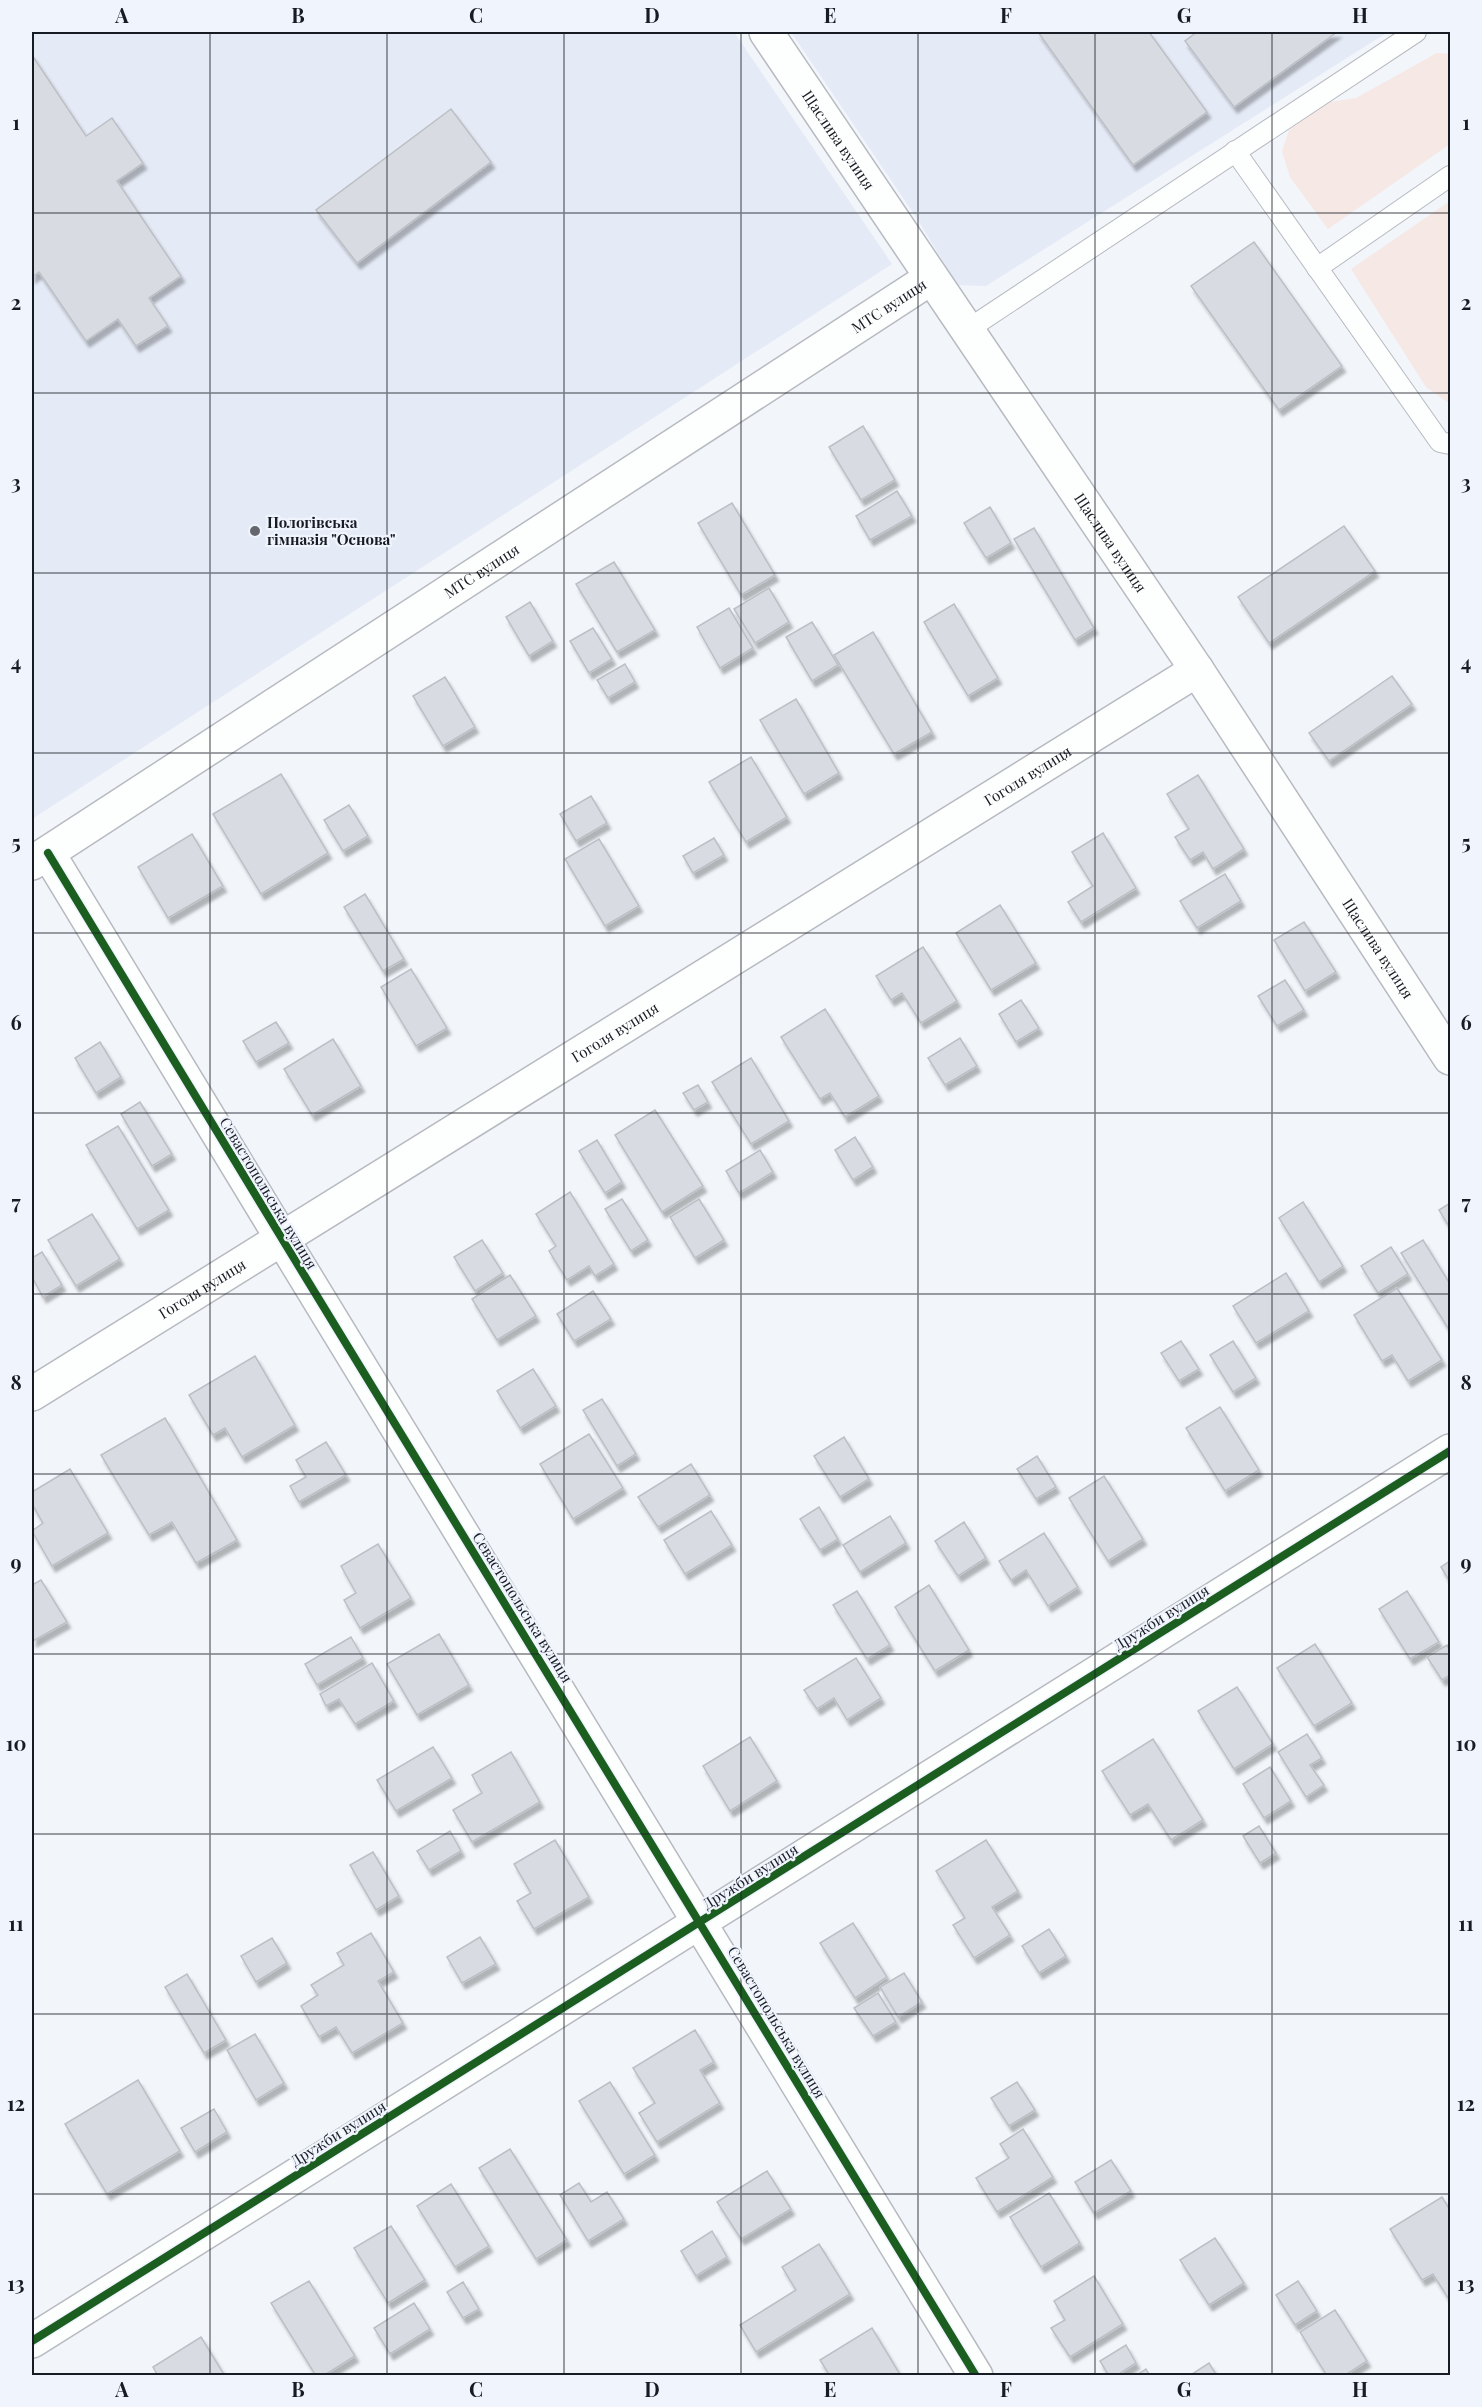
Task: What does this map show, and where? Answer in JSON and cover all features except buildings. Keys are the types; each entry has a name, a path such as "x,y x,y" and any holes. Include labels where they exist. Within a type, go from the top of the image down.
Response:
{"street":[{"name":"Щаслива вулиця","path":"766,32 1197,670 1450,1058"},
{"name":"МТС вулиця","path":"40,858 931,278"},
{"name":"Гоголя вулиця","path":"32,1394 1197,670"},
{"name":"Севастопольська вулиця","path":"40,858 280,1239 702,1922 976,2376"},
{"name":"Дружби вулиця","path":"32,2341 1450,1451"}],"lane":[{"path":"967,330 1416,32"},
{"path":"1235,151 1440,441 1450,444"},
{"path":"1317,268 1450,176"}],"shaded area":[{"name":"Пологівська гімназія \"Основа\"","path":"32,32 734,32 892,264 32,819"},
{"path":"791,32 1388,32 986,286 957,285 918,220"},
{"path":"1437,53 1450,54 1450,144 1328,229 1290,177 1282,151 1289,130 1312,110 1330,102 1356,98"},
{"path":"1450,201 1450,404 1426,387 1351,269"}],"cycle path":[{"path":"48,853 976,2376"},
{"path":"32,2341 1450,1451"}],"place":[{"name":"Пологівська гімназія \"Основа\"","path":"255,531"}]}
